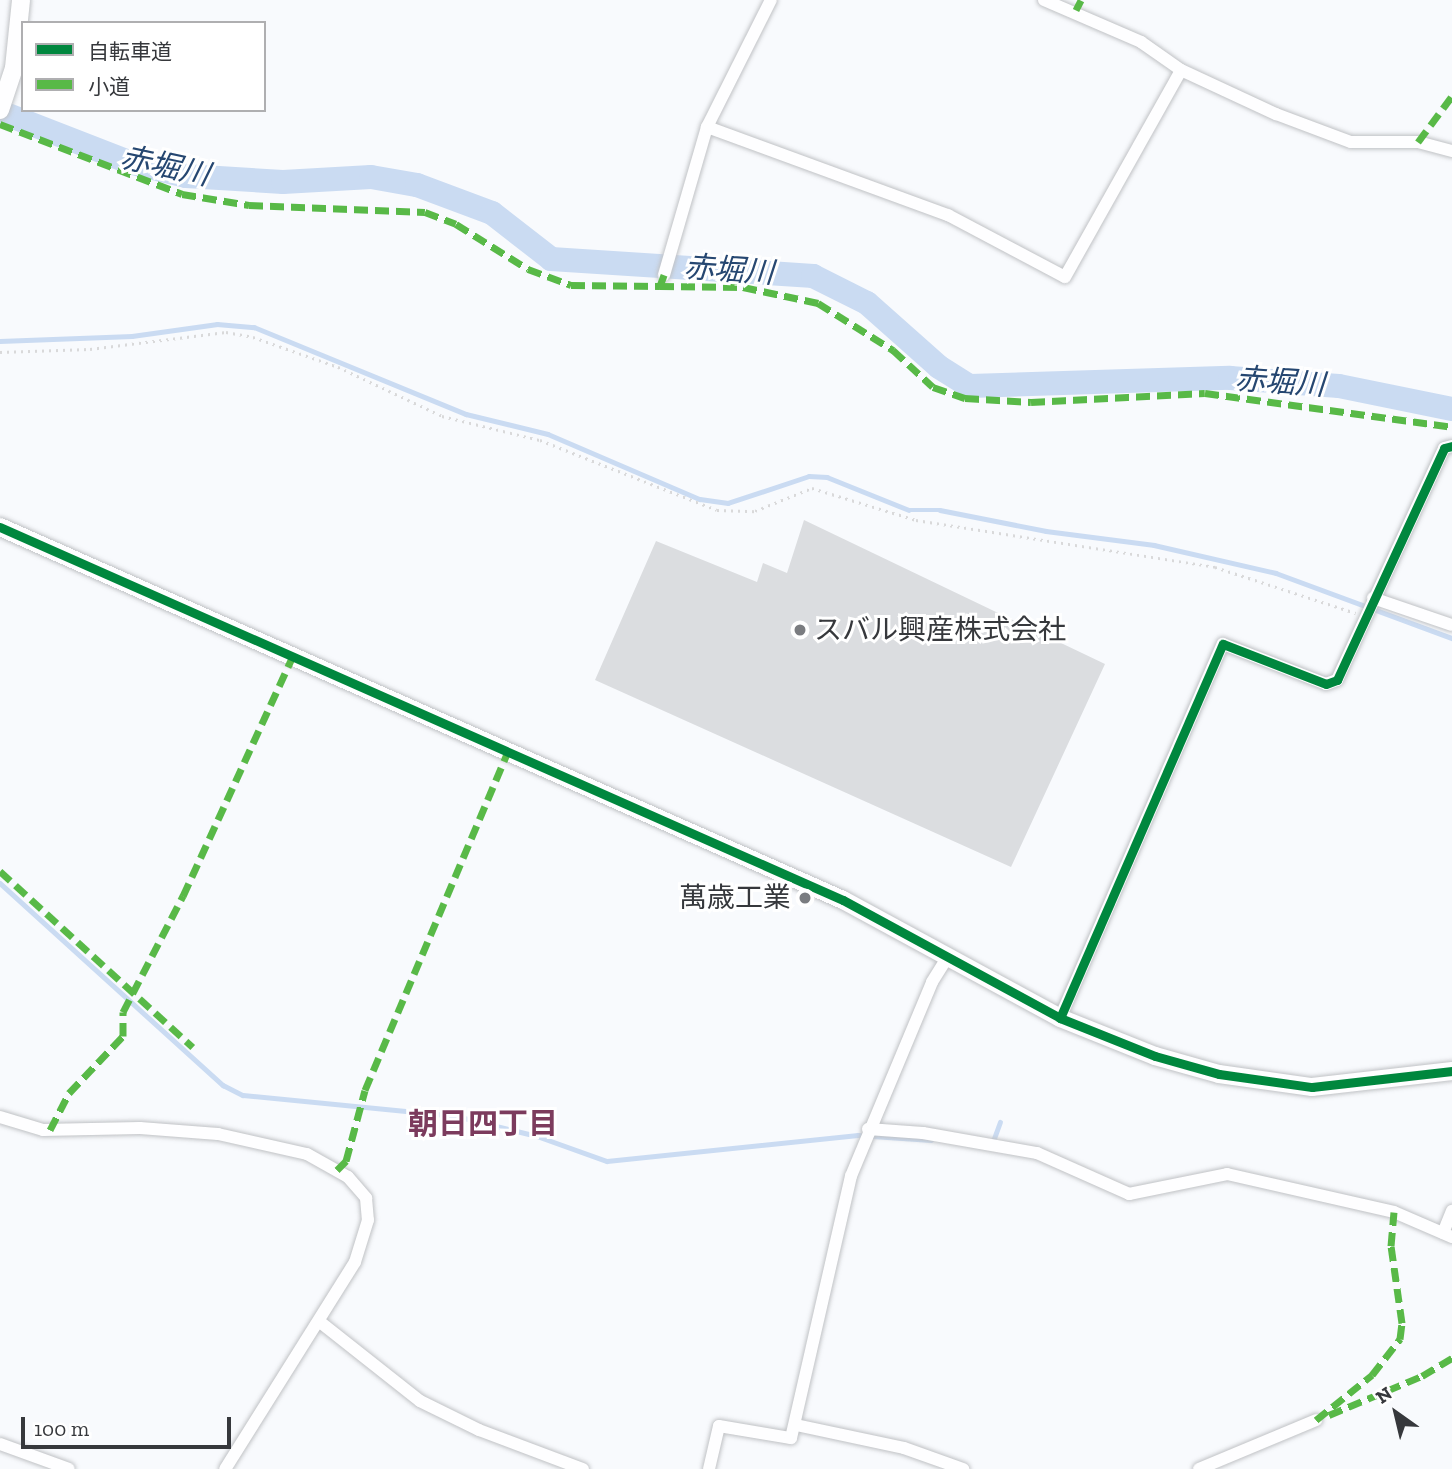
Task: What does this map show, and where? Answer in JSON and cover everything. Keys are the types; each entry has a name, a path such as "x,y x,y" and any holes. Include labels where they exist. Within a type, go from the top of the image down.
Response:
{"street":[{"path":"0,110 14,68 21,0"},
{"path":"664,275 668,250 707,127 771,0"},
{"path":"1044,0 1141,42 1181,70 1276,114 1351,142 1418,142 1452,150"},
{"path":"707,127 948,215 1065,277 1181,70"},
{"path":"1060,1018 1223,644 1326,684 1337,680 1363,616 1444,448 1452,446"},
{"path":"0,527 843,900 1060,1018 1155,1056 1219,1074 1312,1087 1452,1071"},
{"path":"1373,598 1452,625"},
{"path":"709,1469 719,1426 791,1438 850,1176 932,982 948,956"},
{"path":"0,1117 43,1130 140,1128 218,1134 307,1154 348,1177 366,1198 368,1220 355,1262 320,1322 225,1469"},
{"path":"868,1129 923,1133 1037,1153 1129,1194 1227,1174 1394,1212 1447,1235 1452,1211"},
{"path":"320,1322 420,1401 480,1430 583,1469"},
{"path":"1199,1469 1316,1420"},
{"path":"796,1425 904,1448 963,1469"},
{"path":"0,1444 69,1469"}],"path":[{"path":"0,352 90,349 226,332 253,337 338,367 442,416 540,440 717,510 755,511 812,488 916,520 1215,567 1363,616"}],"building":[{"path":"804,520 1105,664 1011,867 595,680 656,541 757,582 763,563 787,573"}],"waterway":[{"name":"赤堀川","path":"0,112 129,162 186,176 283,182 371,177 417,185 492,213 551,259 813,276 867,303 939,367 970,386 1230,378 1339,386 1452,409"},
{"path":"0,341 132,336 217,324 254,327 466,414 548,434 700,499 728,503 809,476 827,477 909,510 940,510 1046,531 1154,545 1276,573 1452,638"},
{"path":"0,883 223,1085 243,1095 456,1116 537,1136 607,1161 858,1135 931,1140"},
{"path":"992,1144 1000,1122"}],"marked path":[{"path":"1076,10 1081,0"},
{"path":"1418,142 1452,96"},
{"path":"0,124 182,194 249,205 425,212 456,224 528,269 571,285 660,286 664,275"},
{"path":"660,286 743,287 818,303 893,350 933,387 965,398 1031,402 1205,393 1452,427"},
{"path":"50,1130 69,1093 123,1036 123,1012 183,896 293,656"},
{"path":"337,1170 346,1161 365,1090 508,752"},
{"path":"0,871 193,1047"},
{"path":"1316,1420 1372,1375 1400,1339 1402,1323 1391,1246 1394,1212"},
{"path":"1329,1415 1422,1376 1452,1358"}],"cycle path":[{"path":"1060,1018 1223,644 1326,684 1337,680 1444,448 1452,446"},
{"path":"0,527 843,900 1060,1018 1155,1056 1219,1074 1312,1087 1452,1071"}],"place":[{"name":"スバル興産株式会社","path":"800,630"},
{"name":"萬歳工業","path":"805,898"}],"district":[{"name":"朝日四丁目","path":"483,1124"}]}
